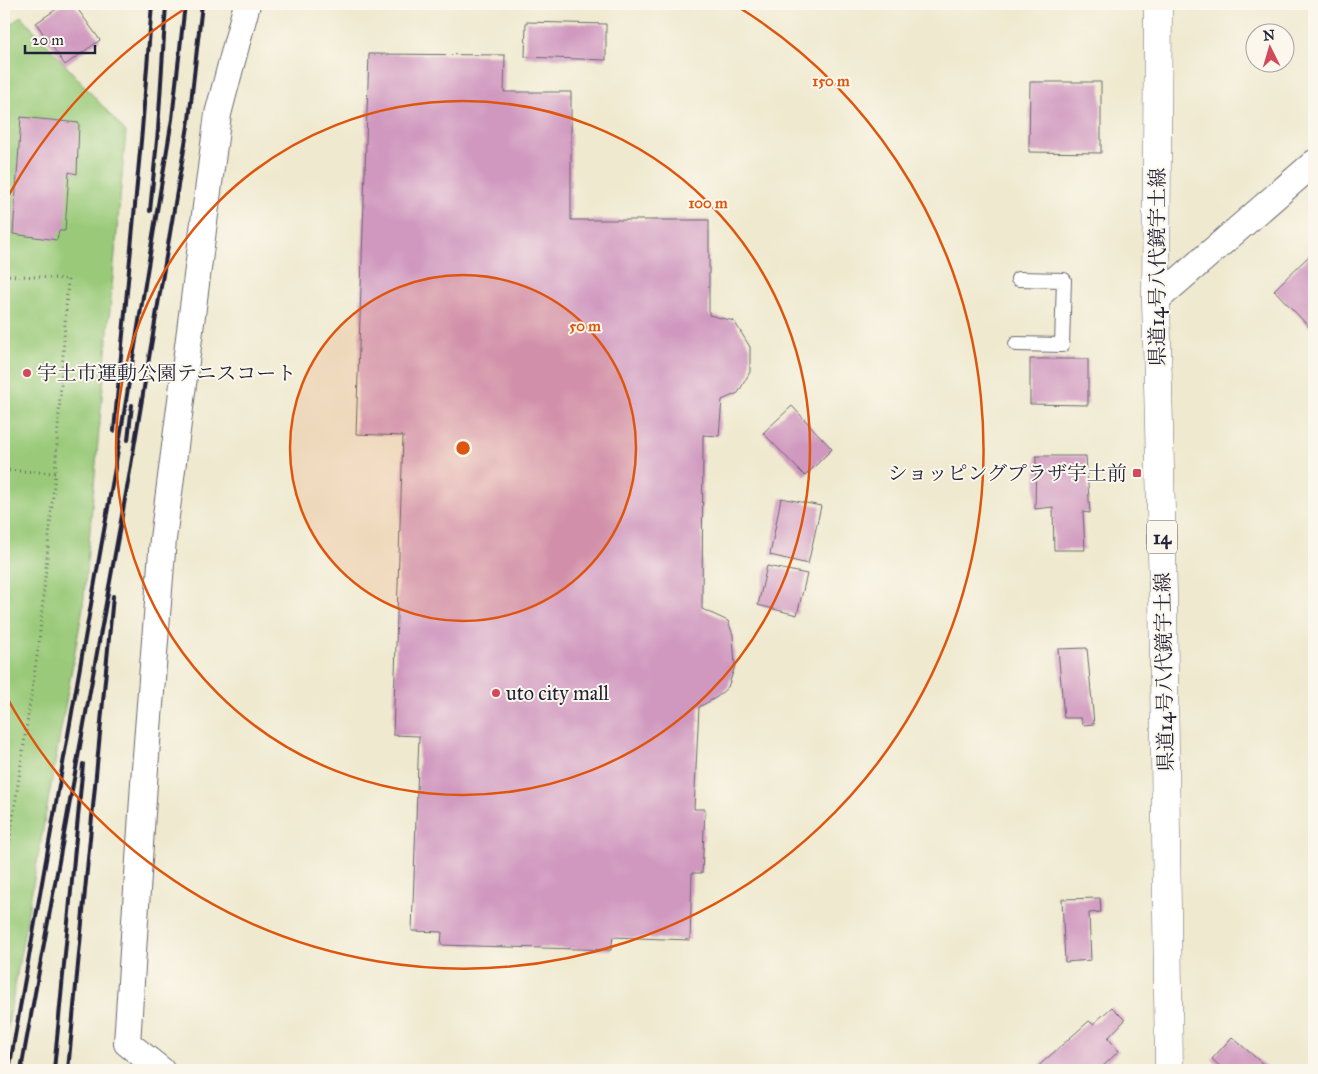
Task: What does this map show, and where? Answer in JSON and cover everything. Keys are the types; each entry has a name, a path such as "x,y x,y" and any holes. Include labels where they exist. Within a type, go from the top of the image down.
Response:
{"main road":[{"name":"県道14号八代鏡宇土線","path":"1158,4 1156,300 1163,594 1169,1070"}],"street":[{"path":"161,1070 127,1043 145,768 163,539 218,114 247,4"},
{"path":"1156,300 1314,163"}],"lane":[{"path":"1016,344 1062,345 1064,280 1018,278"}],"path":[{"path":"4,125 6,128 4,163"},
{"path":"4,275 68,279 55,473 39,642 4,879"},
{"path":"4,470 55,473"}],"green space":[{"path":"4,15 11,24 21,16 126,132 83,607 4,1046"}],"building":[{"path":"64,4 74,4 100,40 65,65 36,23"},
{"path":"526,22 606,24 606,60 525,57"},
{"path":"369,54 505,55 504,92 571,92 571,220 709,220 709,315 734,321 750,347 750,372 738,393 722,400 719,436 703,435 702,609 728,621 733,635 735,666 728,687 717,697 699,707 694,809 705,809 702,873 692,873 690,940 613,937 611,950 441,945 442,932 412,931 419,736 393,735 403,436 356,434"},
{"path":"1030,82 1101,82 1101,153 1029,152"},
{"path":"21,117 79,123 77,174 69,172 65,231 59,231 57,240 13,234"},
{"path":"1314,251 1314,332 1274,290"},
{"path":"1030,359 1088,359 1088,405 1030,404"},
{"path":"792,406 832,449 805,476 763,433"},
{"path":"1036,456 1086,456 1090,513 1083,512 1085,550 1054,550 1053,507 1035,509"},
{"path":"781,498 821,506 808,564 770,555"},
{"path":"767,566 807,574 797,615 758,605"},
{"path":"1087,648 1094,724 1083,725 1081,718 1064,718 1058,649"},
{"path":"1100,898 1101,912 1089,913 1091,960 1065,962 1062,899"},
{"path":"1112,1007 1125,1020 1108,1038 1119,1051 1099,1070 1034,1070 1089,1021 1093,1024"},
{"path":"1232,1037 1270,1070 1224,1070 1212,1059"}],"railway":[{"path":"114,431 152,4"},
{"path":"150,211 158,130 166,4"},
{"path":"9,1070 115,468 172,119 185,4"},
{"path":"21,1070 129,477 189,120 202,4"},
{"path":"128,440 132,405"},
{"path":"68,1070 113,596"},
{"path":"54,1070 83,764"}],"place":[{"name":"宇土市運動公園テニスコート","path":"27,373"},
{"name":"ショッピングプラザ宇土前","path":"1137,473"},
{"name":"uto city mall","path":"496,693"}]}
